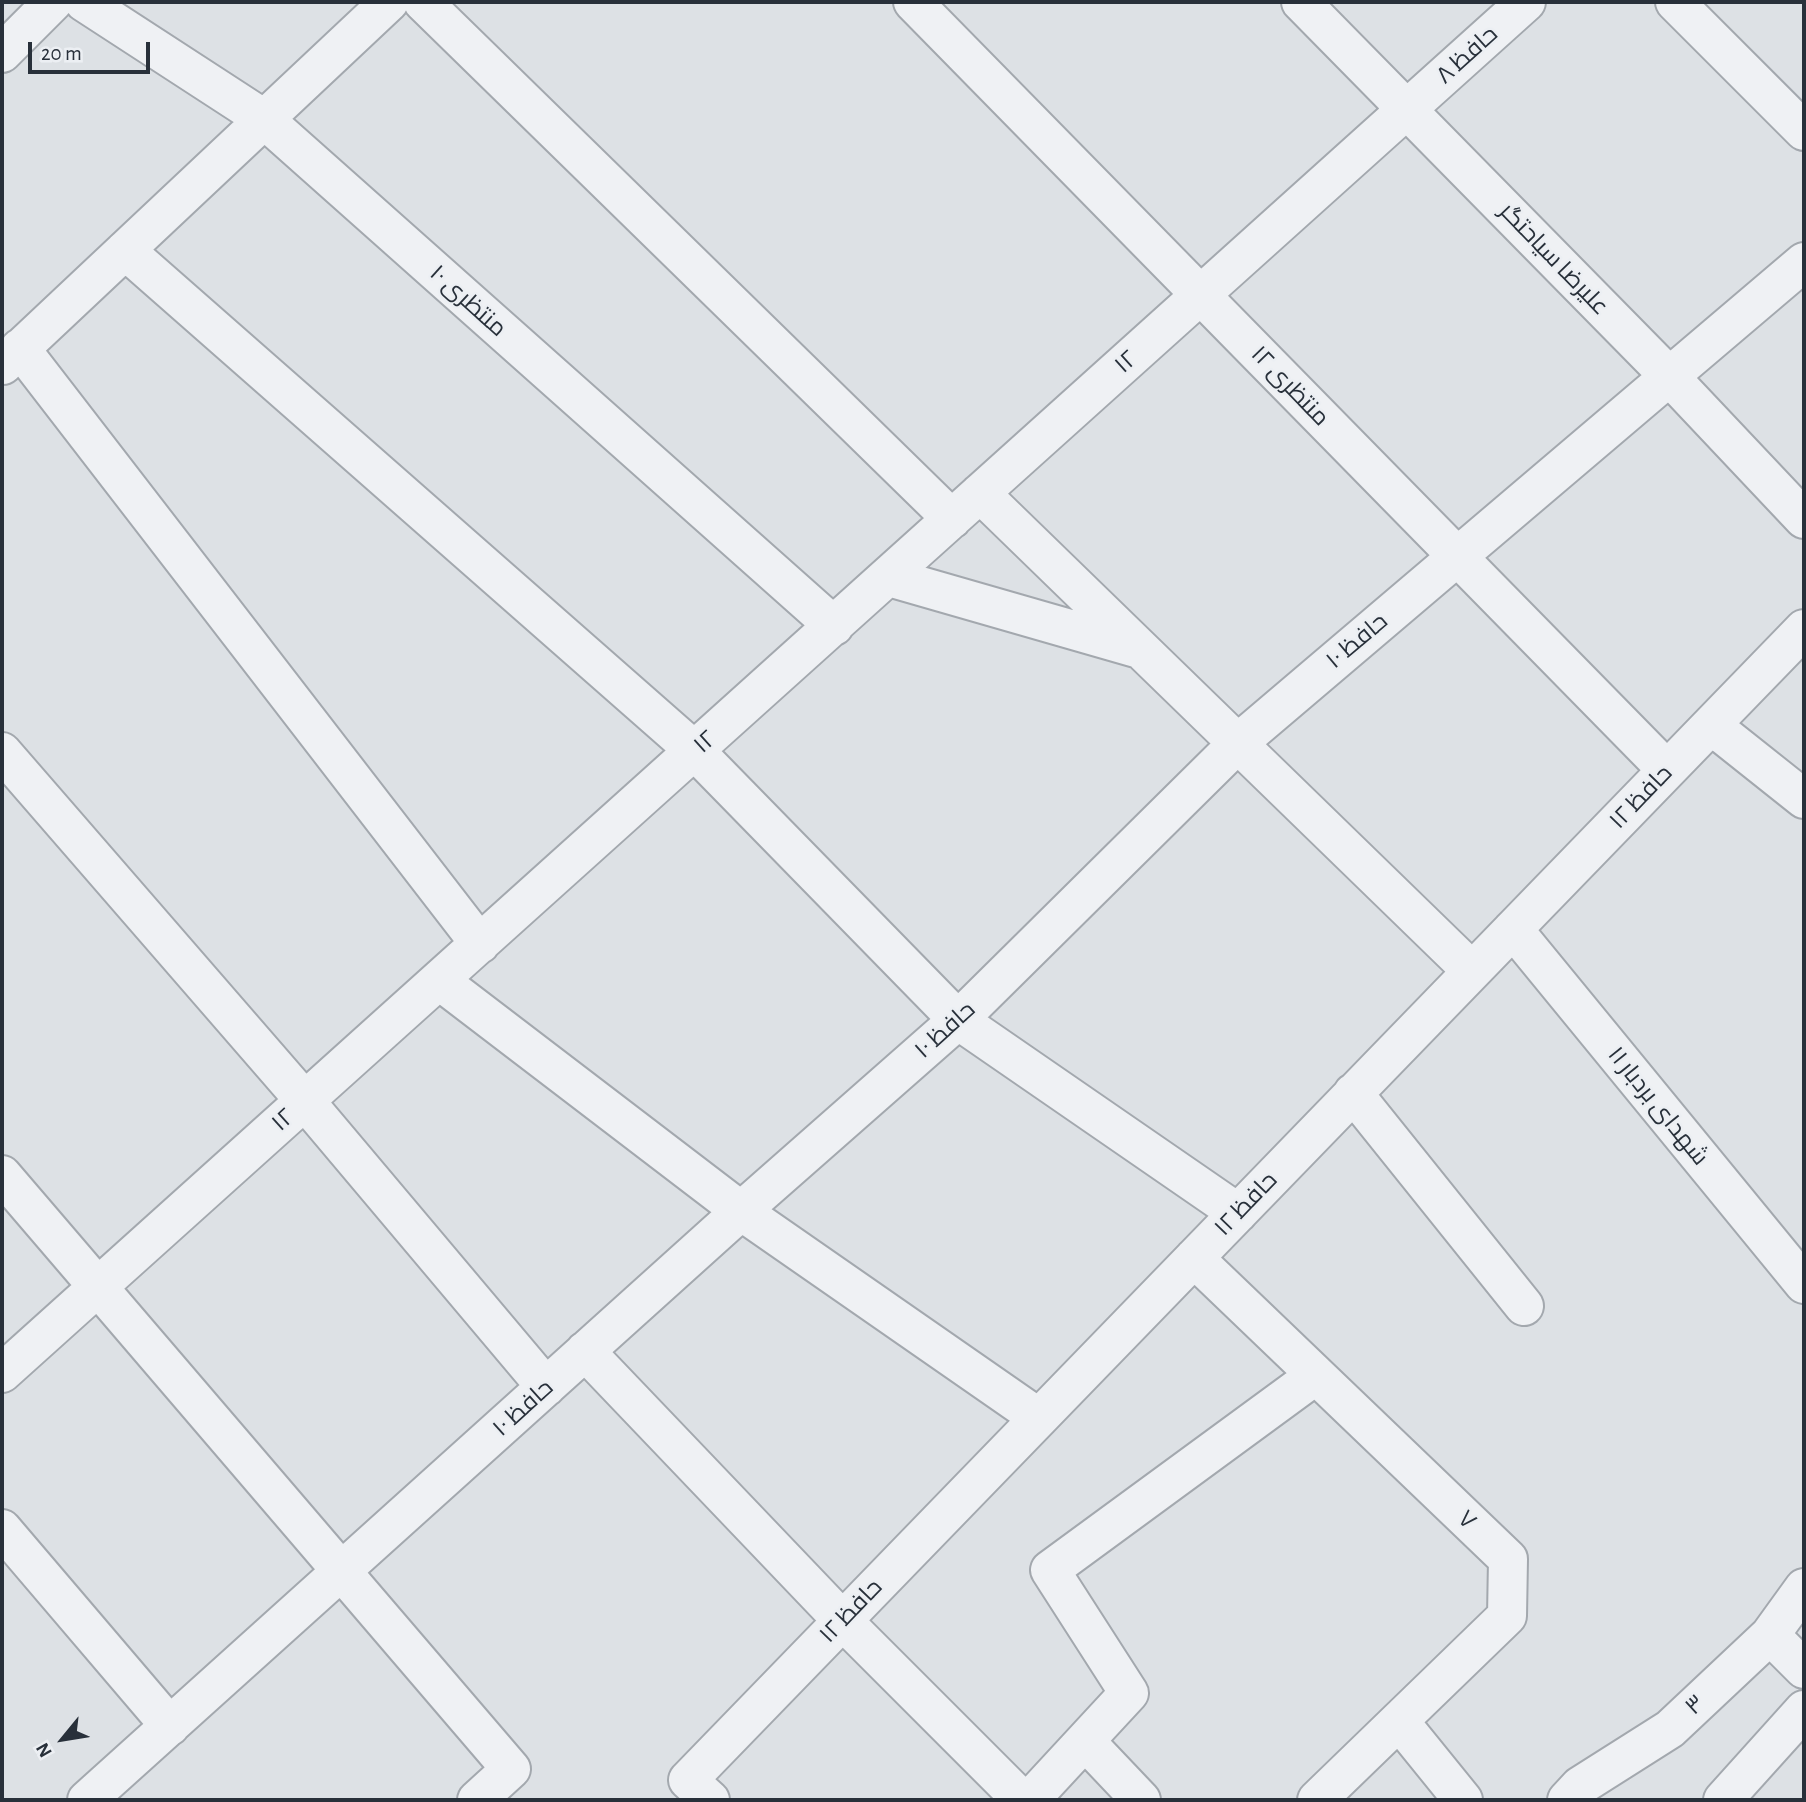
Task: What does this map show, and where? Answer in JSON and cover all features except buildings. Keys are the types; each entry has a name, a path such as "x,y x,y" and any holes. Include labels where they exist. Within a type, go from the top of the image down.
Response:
{"street":[{"path":"2,53 53,2"},
{"name":"منتظری ۱۰","path":"84,2 264,119 834,625"},
{"path":"389,2 11,357 480,944"},
{"path":"423,2 952,519"},
{"name":"منتظری ۱۲","path":"913,2 1667,770"},
{"name":"علیرضا سیاحتگر","path":"1301,2 1669,376 1804,519"},
{"name":"حافظ ۸","path":"1407,109 1526,2"},
{"path":"1675,2 1804,131"},
{"name":"۱۲","path":"2,1373 1407,109"},
{"path":"125,250 695,751 958,1020 1238,1213"},
{"name":"حافظ ۱۰","path":"87,1800 741,1211 958,1020 1238,743 1804,262"},
{"path":"980,494 1472,971"},
{"path":"889,576 1142,649"},
{"name":"حافظ ۱۲","path":"699,1790 842,1620 1804,629"},
{"path":"1711,725 1804,799"},
{"path":"2,752 305,1101 546,1387"},
{"name":"شهدای بردبار ۱۱","path":"1513,929 1800,1267"},
{"path":"440,981 741,1211 1039,1418"},
{"path":"1353,1093 1524,1306"},
{"path":"2,1175 511,1769 477,1800"},
{"name":"۷","path":"1194,1258 1508,1559 1507,1616 1317,1800"},
{"path":"585,1352 842,1620 1022,1800"},
{"path":"1030,1800 1129,1693 1050,1570 1316,1375"},
{"path":"2,1529 170,1726"},
{"name":"۳","path":"1567,1800 1580,1786 1670,1729 1770,1635 1804,1588"},
{"path":"1770,1635 1804,1669"},
{"path":"1723,1800 1804,1710"},
{"path":"1399,1721 1463,1800"},
{"path":"1085,1741 1141,1800"}]}
